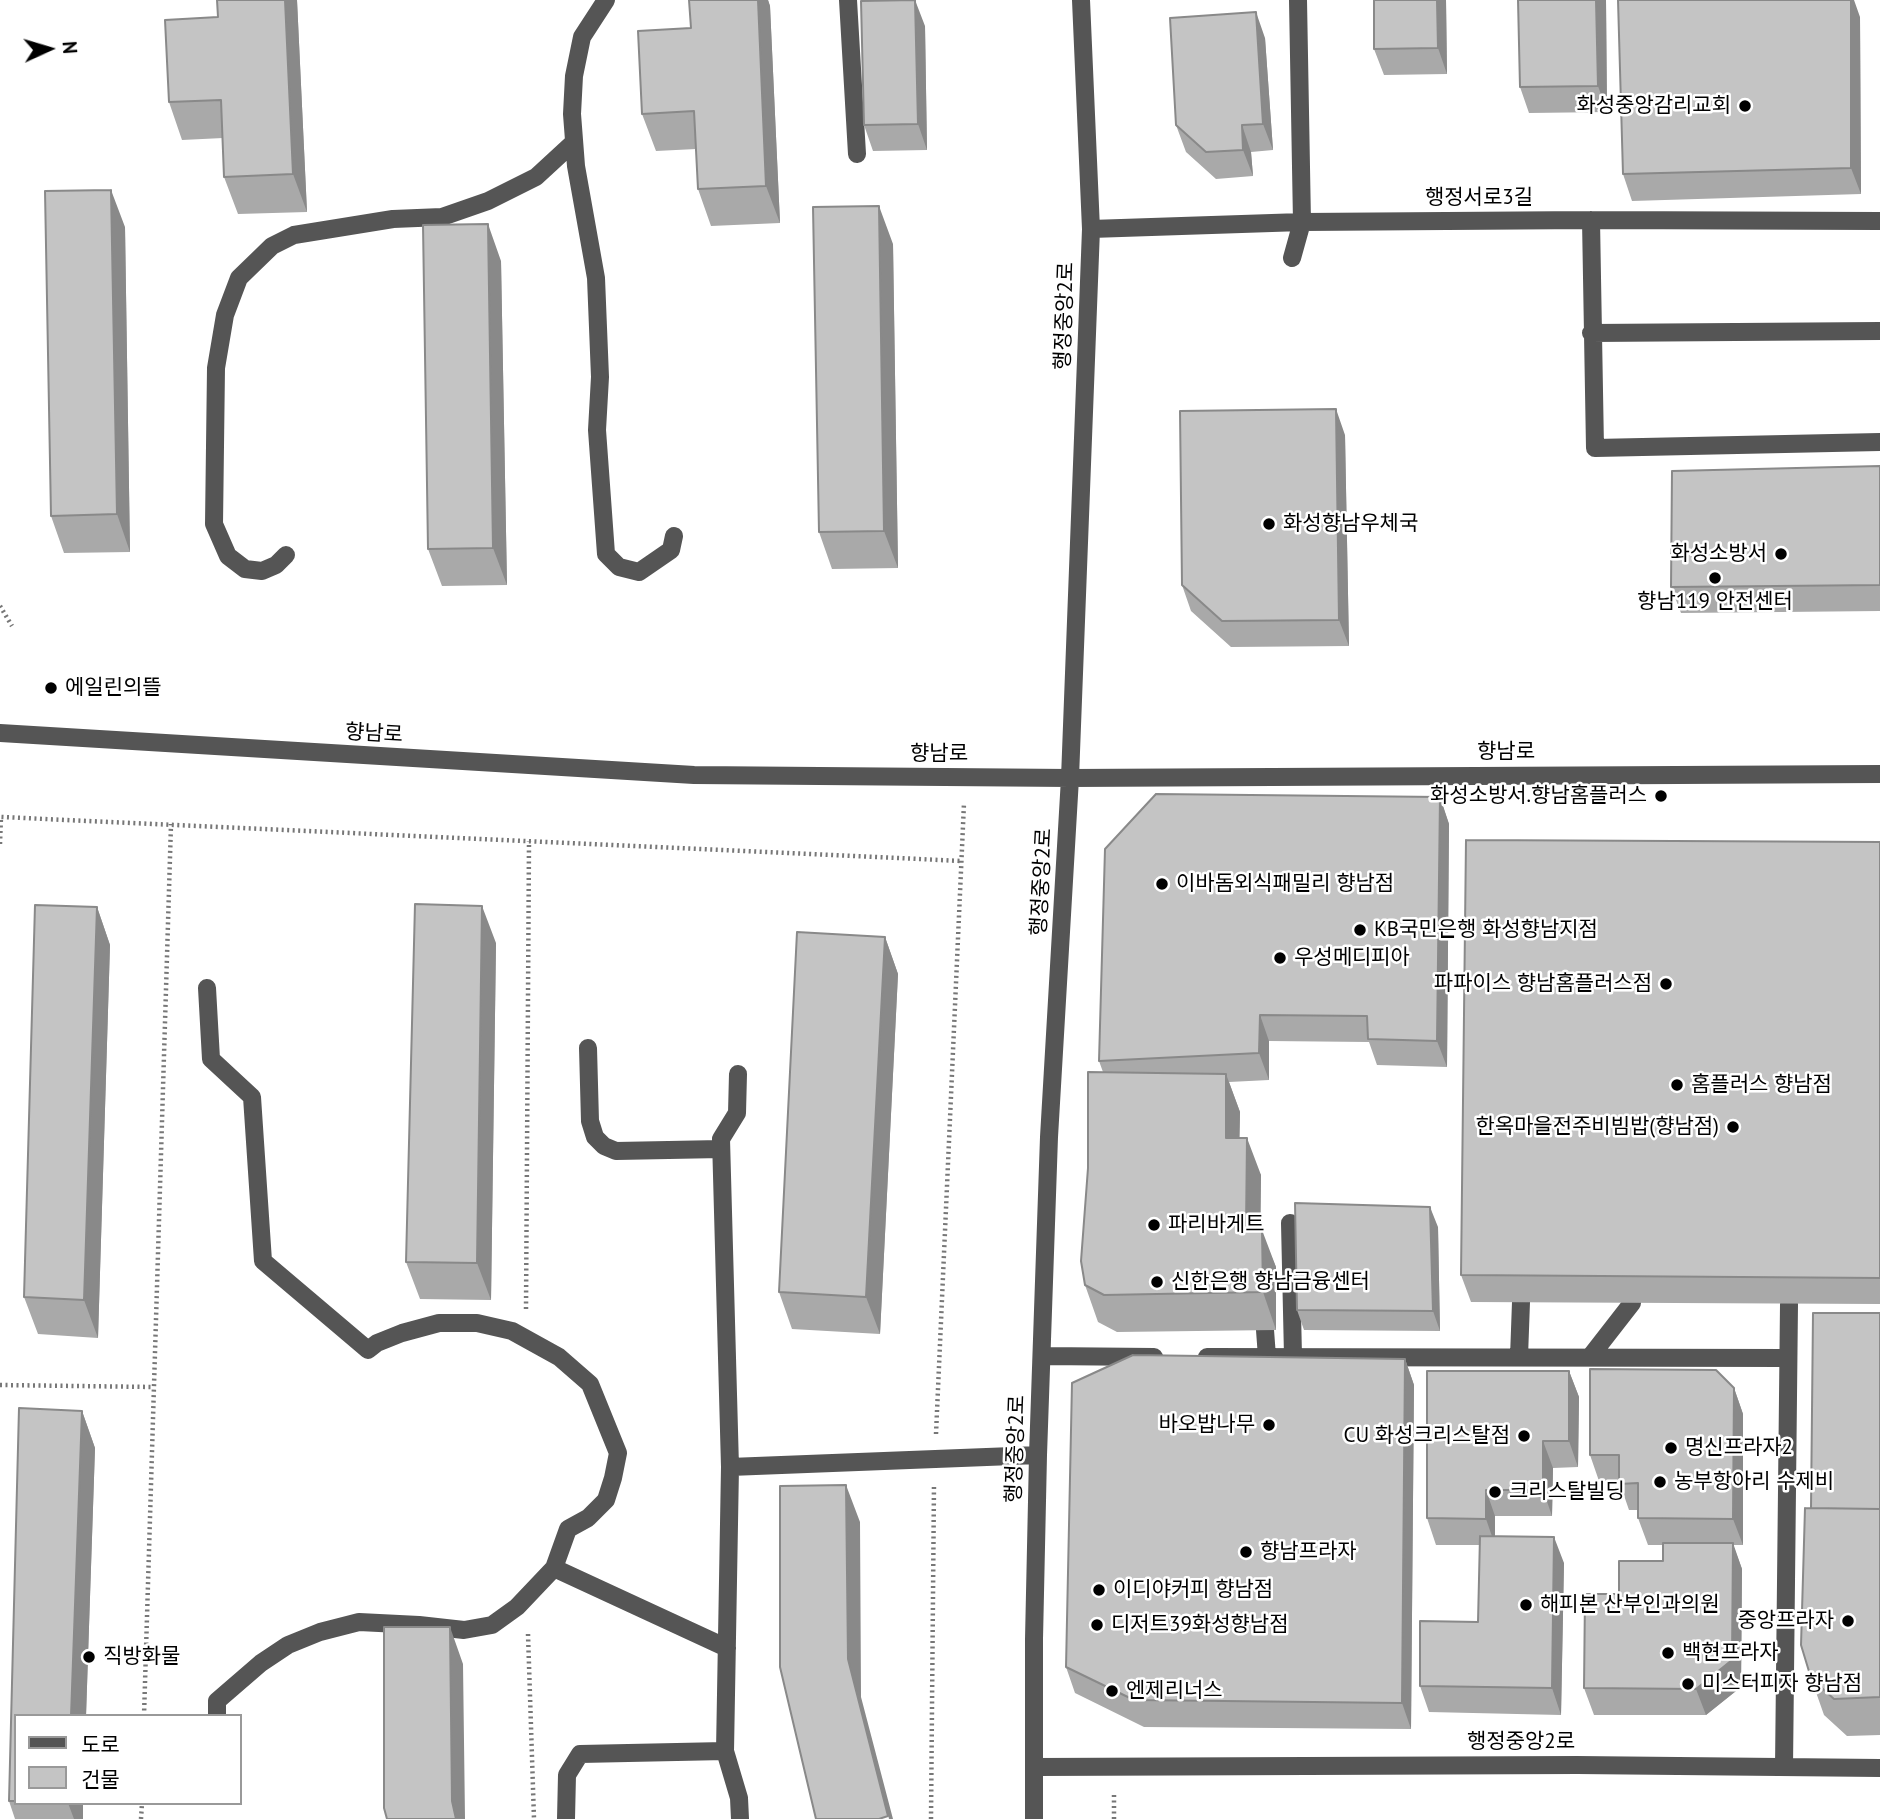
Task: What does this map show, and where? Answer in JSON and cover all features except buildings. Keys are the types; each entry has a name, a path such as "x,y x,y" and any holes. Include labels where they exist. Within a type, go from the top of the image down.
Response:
{"street":[{"path":"606,0 582,37 574,76 572,114 576,166 596,278 600,377 597,430 606,554 619,567 639,572 671,550 674,536"},
{"path":"848,0 857,153"},
{"name":"행정중앙2로","path":"1034,1819 1038,1455 1049,1137 1070,778 1091,229 1082,0"},
{"path":"1292,258 1302,222 1298,0"},
{"path":"286,555 276,565 262,570 245,569 228,556 214,524 216,368 225,315 239,278 272,246 294,235 393,219 442,217 488,201 536,177 574,142"},
{"path":"1591,220 1595,448 1880,442"},
{"name":"행정서로3길","path":"1091,229 1302,222 1880,221"},
{"path":"1591,333 1880,331"},
{"name":"향남로","path":"0,733 694,775 1070,778 1880,774"},
{"path":"207,988 211,1059 252,1097 263,1261 368,1350 377,1343 402,1333 439,1323 477,1323 512,1331 559,1357 590,1384 618,1453 606,1500 588,1518 568,1529 554,1567 492,1625 464,1630 359,1622 320,1632 288,1645 261,1663 217,1701 217,1714"},
{"path":"587,1048 590,1121 595,1137 604,1146 616,1151 721,1149"},
{"path":"738,1074 737,1113 721,1139 721,1149 730,1467 725,1751 739,1798 740,1819"},
{"path":"1290,1223 1293,1356"},
{"path":"1518,1357 1521,1302"},
{"path":"1590,1357 1632,1303"},
{"path":"1784,1767 1790,1304"},
{"path":"1265,1330 1267,1357"},
{"path":"1043,1356 1788,1358"},
{"path":"730,1467 1038,1455"},
{"path":"1787,1518 1809,1518"},
{"path":"1787,1560 1808,1560"},
{"path":"554,1567 727,1648"},
{"path":"566,1819 566,1775 580,1754 725,1751"},
{"name":"행정중앙2로","path":"1036,1766 1577,1765 1880,1768"}],"path":[{"path":"0,606 12,626"},
{"path":"931,1819 934,1459 965,777"},
{"path":"0,844 1,817 962,860"},
{"path":"144,1714 171,824"},
{"path":"526,1339 529,841"},
{"path":"0,1385 154,1387"},
{"path":"526,1596 534,1819"}],"place":[{"name":"화성중앙감리교회","path":"1745,106"},
{"name":"화성향남우체국","path":"1269,524"},
{"name":"화성소방서","path":"1781,554"},
{"name":"향남119 안전센터","path":"1715,578"},
{"name":"에일린의뜰","path":"51,688"},
{"name":"화성소방서.향남홈플러스","path":"1661,796"},
{"name":"이바돔외식패밀리 향남점","path":"1162,884"},
{"name":"KB국민은행 화성향남지점","path":"1360,930"},
{"name":"우성메디피아","path":"1280,958"},
{"name":"파파이스 향남홈플러스점","path":"1666,984"},
{"name":"홈플러스 향남점","path":"1677,1085"},
{"name":"한옥마을전주비빔밥(향남점)","path":"1733,1127"},
{"name":"파리바게트","path":"1154,1225"},
{"name":"신한은행 향남금융센터","path":"1157,1282"},
{"name":"바오밥나무","path":"1269,1425"},
{"name":"CU 화성크리스탈점","path":"1524,1436"},
{"name":"명신프라자2","path":"1671,1448"},
{"name":"농부항아리 수제비","path":"1660,1482"},
{"name":"크리스탈빌딩","path":"1495,1492"},
{"name":"향남프라자","path":"1246,1552"},
{"name":"이디야커피 향남점","path":"1099,1590"},
{"name":"해피본 산부인과의원","path":"1526,1605"},
{"name":"중앙프라자","path":"1848,1621"},
{"name":"디저트39화성향남점","path":"1097,1625"},
{"name":"백현프라자","path":"1668,1653"},
{"name":"직방화물","path":"89,1657"},
{"name":"미스터피자 향남점","path":"1688,1684"},
{"name":"엔제리너스","path":"1112,1691"}]}
